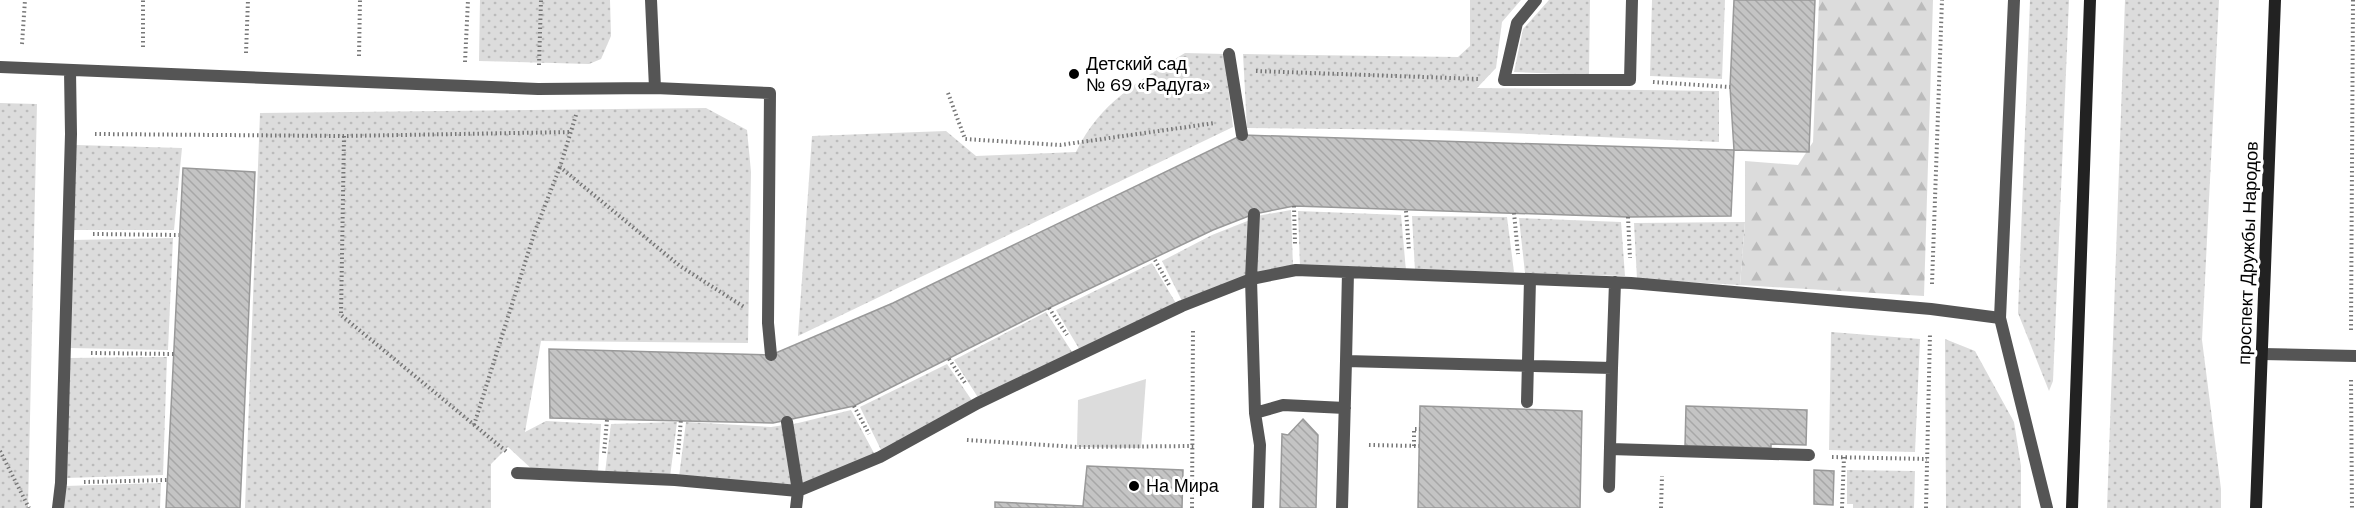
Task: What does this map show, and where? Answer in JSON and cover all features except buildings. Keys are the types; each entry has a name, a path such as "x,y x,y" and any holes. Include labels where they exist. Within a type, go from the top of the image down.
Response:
{"main road":[{"path":"2072,508 2090,0"},
{"name":"проспект Дружбы Народов","path":"2256,508 2275,0"}],"street":[{"path":"651,0 655,88"},
{"path":"1536,0 1517,23 1504,80 1630,80 1632,0"},
{"path":"2014,0 2000,318 2047,508"},
{"path":"1228,54 1242,135"},
{"path":"0,67 538,89 655,88 771,93 768,323 771,355"},
{"path":"58,508 62,483 71,134 70,71"},
{"path":"1254,214 1251,279 1255,413 1260,445 1258,508"},
{"path":"517,473 675,480 798,491 880,457 978,403 1193,302 1251,279 1296,270 1631,282 1931,309 2000,318"},
{"path":"1342,508 1348,272"},
{"path":"1525,278 1527,402"},
{"path":"1609,487 1615,282"},
{"path":"2262,354 2353,356"},
{"path":"1346,361 1612,368"},
{"path":"1255,413 1283,405 1345,408"},
{"path":"787,422 798,491 796,508"},
{"path":"1610,449 1809,455"}],"path":[{"path":"21,68 25,0"},
{"path":"142,73 143,0"},
{"path":"245,76 248,0"},
{"path":"358,82 360,0"},
{"path":"464,85 468,0"},
{"path":"538,89 541,0"},
{"path":"1926,508 1942,0"},
{"path":"2352,508 2353,0"},
{"path":"1232,70 1504,80"},
{"path":"1630,80 1731,87"},
{"path":"948,93 965,139 1060,145 1239,120"},
{"path":"71,134 344,136 572,132 535,231 474,425"},
{"path":"344,136 341,315 533,474"},
{"path":"560,167 680,266 768,323"},
{"path":"1294,206 1296,270"},
{"path":"1406,212 1411,275"},
{"path":"1514,213 1525,278"},
{"path":"1628,217 1631,282"},
{"path":"68,234 179,235"},
{"path":"1192,508 1193,302"},
{"path":"64,353 174,354"},
{"path":"854,406 880,457"},
{"path":"675,480 681,419"},
{"path":"602,477 607,420"},
{"path":"1344,444 1417,446 1414,429 1420,429"},
{"path":"962,439 1077,447 1194,446"},
{"path":"0,451 29,508"},
{"path":"1661,508 1662,451"},
{"path":"1828,457 1927,459"},
{"path":"1842,508 1844,457"},
{"path":"62,483 167,480"}],"green space":[{"path":"480,0 610,0 611,36 601,59 589,64 479,61"},
{"path":"1470,0 1521,0 1502,22 1496,68 1477,88 1719,91 1719,142 1434,130 1247,128 1243,54 1458,57 1470,46"},
{"path":"1549,0 1590,0 1589,75 1514,72 1523,29"},
{"path":"1652,0 1725,0 1722,79 1650,76"},
{"path":"1819,0 1933,0 1924,296 1740,285 1745,222 1745,161 1798,165 1813,142"},
{"path":"2030,0 2069,0 2053,381 2049,391 2018,313"},
{"path":"2125,0 2219,0 2202,340 2221,489 2221,508 2107,508"},
{"path":"1185,53 1224,54 1233,127 798,336 812,136 946,131 976,156 1076,152 1086,134 1109,106 1137,83"},
{"path":"0,103 37,104 28,508 0,508"},
{"path":"706,108 747,130 751,172 748,343 541,341 525,432 546,421 601,424 598,472 534,471 508,447 491,464 491,508 245,508 260,113"},
{"path":"76,145 182,148 174,230 73,230"},
{"path":"1291,210 1293,267 1254,275 1257,216"},
{"path":"1298,211 1401,215 1406,271 1300,266"},
{"path":"1412,216 1507,217 1514,272 1415,271"},
{"path":"1519,218 1621,222 1625,276 1525,273"},
{"path":"1250,220 1249,278 1183,303 1162,261 1212,235"},
{"path":"1745,222 1740,285 1637,279 1634,223"},
{"path":"173,238 168,350 70,348 73,240"},
{"path":"1152,263 1177,305 1081,352 1056,310"},
{"path":"1046,312 1074,355 979,399 954,360"},
{"path":"1831,332 1920,339 1915,452 1829,450"},
{"path":"1945,339 1975,351 2014,422 2021,466 2021,508 1946,508"},
{"path":"167,357 163,475 65,478 68,358"},
{"path":"947,364 973,402 882,452 860,407"},
{"path":"1146,379 1141,448 1077,447 1078,400"},
{"path":"851,410 875,455 801,486 790,425"},
{"path":"677,422 670,477 605,473 611,424"},
{"path":"686,422 771,427 784,425 794,487 679,477"},
{"path":"1847,470 1915,471 1914,508 1853,508 1853,504 1847,504"},
{"path":"161,483 160,508 63,508 65,486"}],"place":[{"name":"Детский сад № 69 «Радуга»","path":"1074,74"},
{"name":"На Мира","path":"1134,486"}]}
